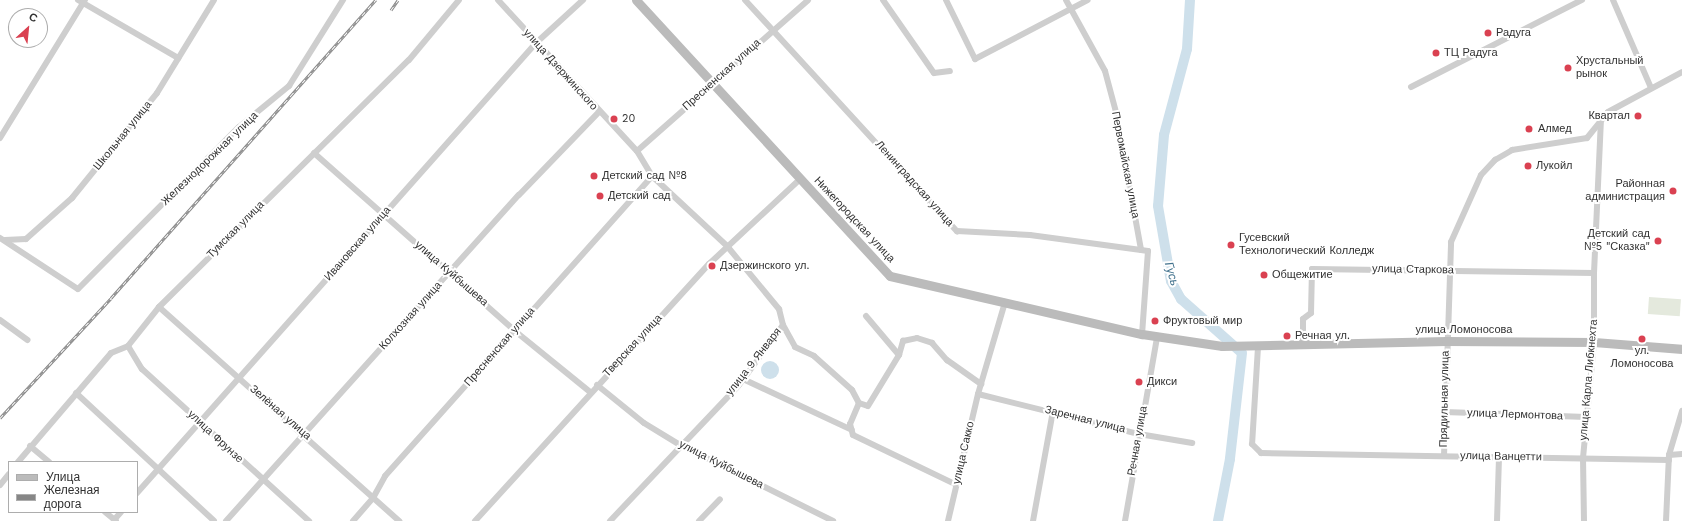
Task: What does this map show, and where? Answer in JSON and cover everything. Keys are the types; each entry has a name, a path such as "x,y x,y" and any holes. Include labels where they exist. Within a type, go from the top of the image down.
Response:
{"main road":[{"name":"Нижегородская улица","path":"636,0 800,180 890,276 1157,337 1222,346 1246,346"},
{"name":"улица Ломоносова","path":"1246,346 1258,347 1303,344 1446,341 1594,342 1682,349"}],"street":[{"name":"Школьная улица","path":"2,239 26,239 72,198 157,93 214,0"},
{"name":"Тумская улица","path":"19,461 111,353 128,346 159,307 409,60 459,0"},
{"name":"улица Дзержинского","path":"498,0 599,112 637,151 652,176 727,246 779,308 783,325 796,347 814,356 852,390 860,403"},
{"name":"Ивановская улица","path":"138,492 536,43 583,0"},
{"name":"Ленинградская улица","path":"745,0 957,231 1030,235 1141,250"},
{"name":"Пресненская улица","path":"637,151 772,30 808,0"},
{"path":"883,0 934,73 950,71"},
{"path":"946,0 975,59 1088,0"},
{"name":"Первомайская улица","path":"1066,0 1105,71 1116,112 1141,250 1148,251 1142,334"},
{"path":"1411,87 1582,0"},
{"path":"1613,0 1652,88"},
{"path":"0,138 82,1 178,58"},
{"name":"Железнодорожная улица","path":"2,239 78,289 239,127 289,86 341,1"},
{"name":"Прядильная улица","path":"1444,456 1446,341 1450,270 1454,233 1465,216 1481,175 1490,164 1512,150 1587,138 1608,112 1682,72"},
{"name":"Колхозная улица","path":"226,521 306,435 450,272 599,112"},
{"name":"улица Карла Либкнехта","path":"1584,521 1583,458 1594,342 1594,273 1601,120"},
{"name":"улица Куйбышева","path":"314,153 383,216 450,272 515,331 590,392"},
{"name":"Пресненская улица","path":"353,521 373,498 385,476 515,331 584,250 652,176"},
{"name":"Тверская улица","path":"474,521 590,392 727,246 800,180"},
{"name":"улица Старкова","path":"1303,344 1303,319 1311,313 1312,269 1594,273"},
{"name":"улица Сакко","path":"948,521 978,394 1004,302"},
{"name":"Зелёная улица","path":"159,307 306,435 399,521"},
{"path":"866,316 899,355"},
{"path":"0,320 28,340"},
{"name":"улица 9 Января","path":"610,521 743,379 783,325"},
{"name":"Речная улица","path":"1125,521 1157,337"},
{"path":"957,485 853,435 850,424 860,403 868,406 899,355 903,341 917,338 932,343 947,360 981,384"},
{"name":"улица Фрунзе","path":"128,346 142,369 263,481 309,521"},
{"name":"улица Ванцетти","path":"1258,347 1252,444 1261,453 1583,458 1669,457 1682,454"},
{"path":"743,379 852,430"},
{"name":"улица Куйбышева","path":"597,385 644,423 680,445 820,518 833,521"},
{"path":"76,393 214,521"},
{"name":"Заречная улица","path":"978,394 1139,434 1192,443"},
{"path":"1666,521 1669,457 1682,410"},
{"path":"1033,521 1053,412"},
{"name":"улица Лермонтова","path":"1444,412 1586,417"},
{"path":"30,446 48,461"},
{"path":"1497,521 1499,457"},
{"path":"0,486 8,475"},
{"path":"699,521 720,499"},
{"path":"106,513 115,520"}],"shaded area":[{"path":"1649,297 1681,299 1680,316 1648,314"}],"water":[{"path":"770,361 776,364 779,370 776,376 770,379 764,376 761,370 764,364"}],"waterway":[{"name":"Гусь","path":"1190,0 1187,49 1164,135 1158,206 1171,281 1181,299 1242,353 1230,459 1218,521"}],"railway":[{"path":"0,418 111,298 376,0"},
{"path":"391,10 398,0"}],"place":[{"name":"Радуга","path":"1488,33"},
{"name":"ТЦ Радуга","path":"1436,53"},
{"name":"Хрустальный рынок","path":"1568,68"},
{"name":"Квартал","path":"1638,116"},
{"name":"20","path":"614,119"},
{"name":"Алмед","path":"1529,129"},
{"name":"Лукойл","path":"1528,166"},
{"name":"Детский сад №8","path":"594,176"},
{"name":"Районная администрация","path":"1673,191"},
{"name":"Детский сад","path":"600,196"},
{"name":"Детский сад №5 \"Сказка\"","path":"1658,241"},
{"name":"Гусевский Технологический Колледж","path":"1231,245"},
{"name":"Дзержинского ул.","path":"712,266"},
{"name":"Общежитие","path":"1264,275"},
{"name":"Фруктовый мир","path":"1155,321"},
{"name":"Речная ул.","path":"1287,336"},
{"name":"ул. Ломоносова","path":"1642,339"},
{"name":"Дикси","path":"1139,382"}]}
